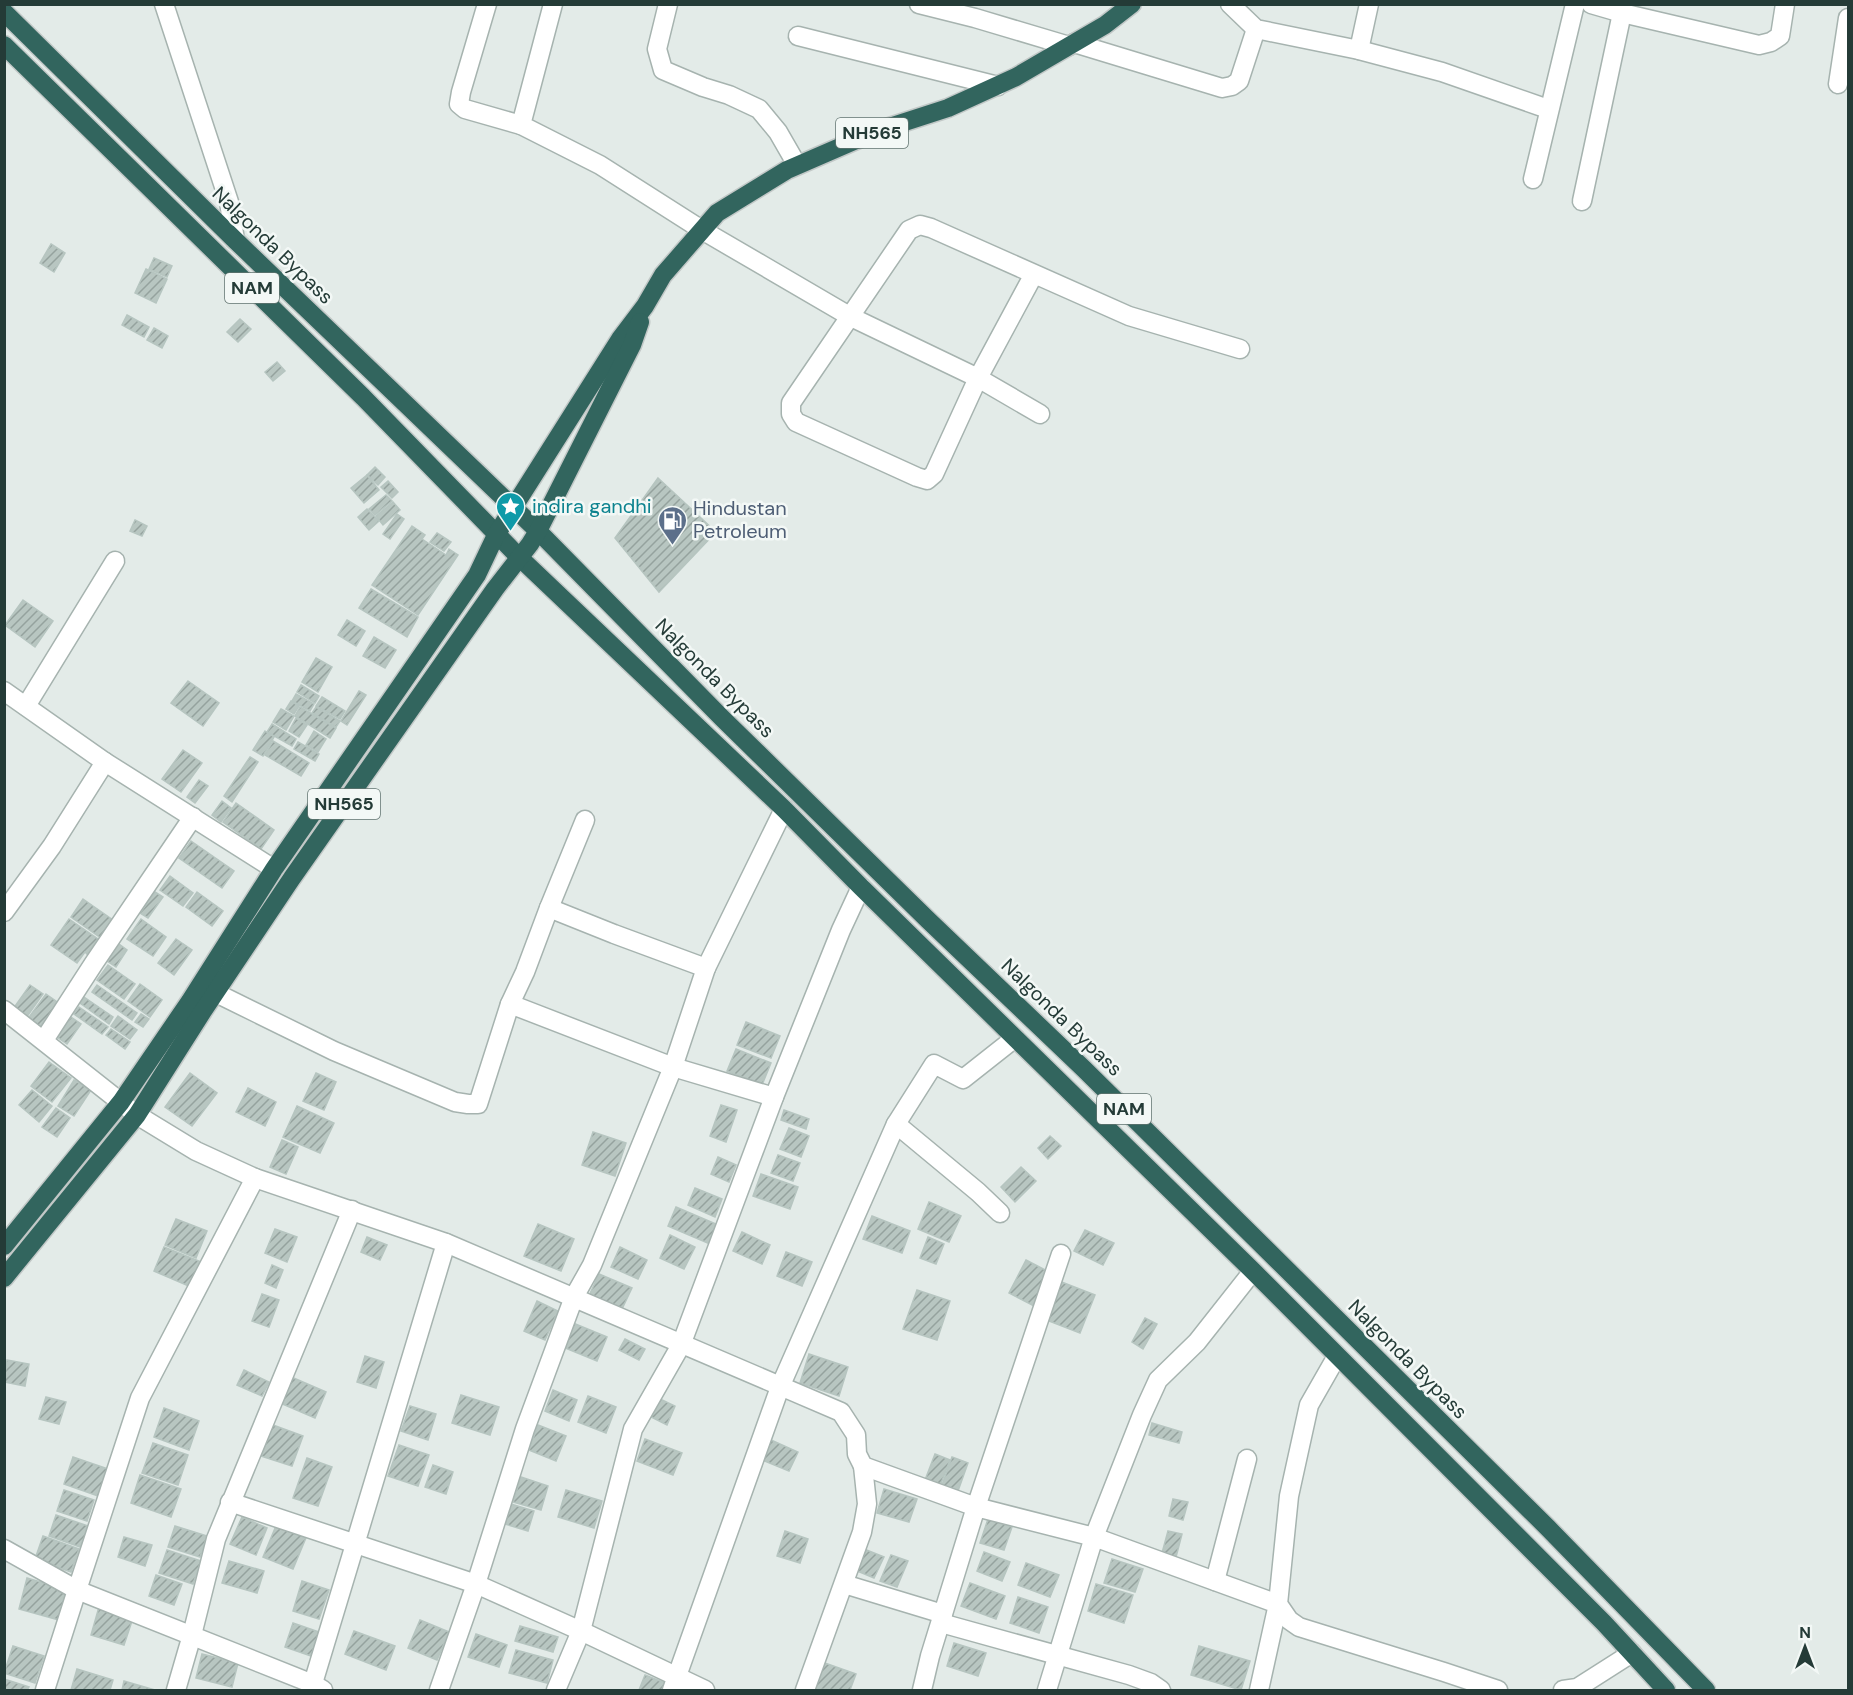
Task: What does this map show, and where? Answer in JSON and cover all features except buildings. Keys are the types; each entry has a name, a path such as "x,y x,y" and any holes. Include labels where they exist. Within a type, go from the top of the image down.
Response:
{"highway":[{"name":"NH565","path":"4,1246 121,1102 190,1001 274,869 477,575 496,535 620,339 645,306 663,275 717,213 797,165 877,131 948,108 1016,77 1105,25 1132,4"},
{"name":"Nalgonda Bypass","path":"4,12 235,240 513,507"},
{"name":"NAM","path":"4,45 363,397 519,558 784,809 1253,1271 1666,1690"},
{"name":"NH565","path":"4,1278 137,1115 292,878 538,531 632,345 645,306"},
{"name":"NAM","path":"513,507 538,531"},
{"name":"Nalgonda Bypass","path":"538,531 730,726 1084,1070 1548,1528 1706,1690"}],"street":[{"path":"164,4 229,202 235,240"},
{"path":"487,4 459,105 465,109 521,125 600,165 702,230 851,317 978,378 1040,414"},
{"path":"521,125 554,4"},
{"path":"668,4 657,49 663,70 759,109 778,132 797,165"},
{"path":"919,4 1222,88 1232,86 1239,81 1256,29"},
{"path":"1230,4 1256,29 1359,50 1442,72 1548,109"},
{"path":"1359,50 1369,4"},
{"path":"1533,179 1575,4"},
{"path":"1591,4 1759,45 1771,42 1780,36 1785,4"},
{"path":"1582,201 1622,13"},
{"path":"1838,84 1848,18"},
{"path":"798,36 998,86"},
{"path":"1034,274 978,378 934,474 927,480 796,422 791,414 791,403 909,230 920,225 1147,322 1240,349"},
{"path":"26,706 115,561"},
{"path":"4,691 105,762 274,869"},
{"path":"4,912 52,846 105,762"},
{"path":"439,1690 476,1584 525,1430 574,1297 592,1265 673,1067 706,968 784,809"},
{"path":"45,1040 193,817"},
{"path":"216,993 334,1051 455,1102 478,1104 510,1004 525,972 585,820"},
{"path":"556,1690 581,1631 633,1429 681,1345 774,1097 841,930 861,887"},
{"path":"549,908 706,968"},
{"path":"510,1004 673,1067 774,1097"},
{"path":"4,1010 45,1040 137,1115 196,1151 255,1178 446,1243 841,1412 856,1435 857,1454 863,1466 867,1504 862,1532 805,1690"},
{"path":"674,1684 780,1387 896,1124 934,1064 963,1079 1015,1038"},
{"path":"896,1124 978,1192 999,1213"},
{"path":"45,1690 140,1398 255,1178"},
{"path":"176,1690 216,1539 352,1210"},
{"path":"4,1549 77,1590 192,1635 316,1688 355,1545 446,1243"},
{"path":"922,1690 976,1507 1061,1254"},
{"path":"1047,1690 1094,1537 1158,1380 1197,1342 1253,1271"},
{"path":"1259,1690 1278,1604 1289,1496 1309,1405 1337,1356"},
{"path":"1215,1581 1247,1460"},
{"path":"863,1466 976,1507 1094,1537 1278,1604 1289,1620 1299,1627 1498,1690"},
{"path":"230,1502 476,1584 581,1631 674,1684 705,1690"},
{"path":"844,1584 942,1618 1129,1675 1151,1683 1161,1690"},
{"path":"1563,1690 1577,1688 1632,1653"}],"place":[{"name":"indira gandhi","path":"511,532"},
{"name":"Hindustan Petroleum","path":"672,546"}]}
